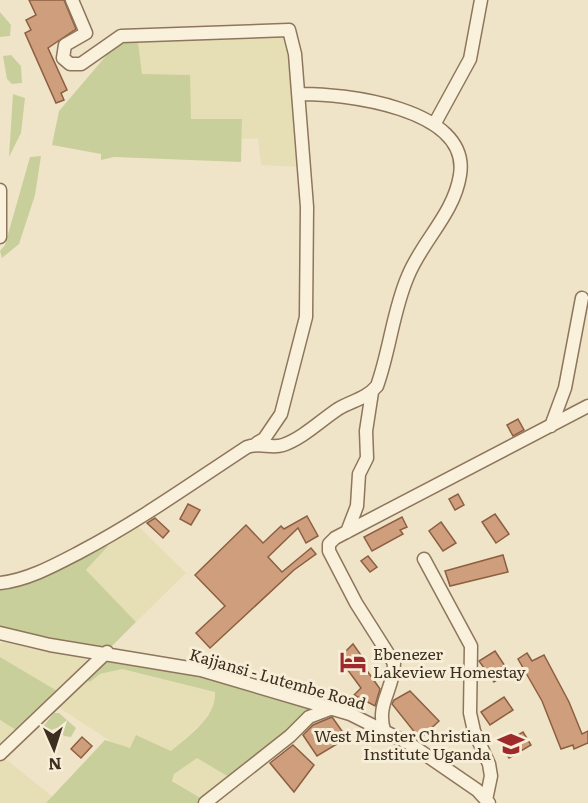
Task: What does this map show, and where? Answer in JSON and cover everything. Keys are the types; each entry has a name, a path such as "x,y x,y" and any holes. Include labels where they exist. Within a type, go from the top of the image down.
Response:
{"street":[{"path":"0,583 18,581 103,540 264,439 281,414 306,316 307,207 298,94 289,30 235,34 121,36 81,64 70,64 63,58 65,45 86,33 72,0"},
{"path":"435,123 470,59 481,0"},
{"path":"298,94 325,94 394,107 435,123 456,150 461,174 443,220 418,254 406,278 381,376 372,392 366,431 367,458 359,474 357,506 347,532"},
{"path":"0,190 0,237"},
{"path":"551,426 565,388 582,298"},
{"path":"257,443 277,446 288,443 341,407 372,392"},
{"path":"384,730 381,710 394,674 394,663 356,603 329,550 329,544 347,532 585,410"},
{"path":"424,559 471,646 471,723 489,764 491,776 488,802"},
{"name":"Kajjansi - Lutembe Road","path":"0,633 50,645 107,652 201,670 366,720 430,757 477,790 488,802"},
{"path":"0,754 107,652"},
{"path":"204,803 290,736 309,717 330,709"}],"shaded area":[{"path":"286,37 298,167 261,165 258,138 242,139 242,119 190,119 142,74 138,42"},
{"path":"138,526 186,573 136,622 86,570 109,545"},
{"path":"3,642 90,660 59,692 0,657 0,644"},
{"path":"122,669 215,692 216,702 203,722 171,751 137,735 130,748 115,744 58,707 85,679 90,682 100,674"},
{"path":"0,720 16,730 0,745"},
{"path":"3,757 53,797 46,803 0,803 0,760"},
{"path":"197,757 229,777 204,800 172,780 174,774"}],"green space":[{"path":"0,12 11,25 10,36 0,37"},
{"path":"138,42 142,74 190,75 191,119 242,119 241,162 114,157 101,160 101,154 52,145 59,111 117,43"},
{"path":"11,55 21,66 22,83 12,84 7,79 3,56"},
{"path":"13,94 25,98 21,133 9,157"},
{"path":"41,156 35,195 19,244 2,258 0,251 5,245 30,157"},
{"path":"109,545 86,570 136,622 109,649 53,641 0,627 0,586"},
{"path":"0,657 59,692 16,730 0,720"},
{"path":"115,659 223,680 319,710 229,777 197,758 174,774 172,781 204,800 201,803 46,803 105,740 130,748 136,735 171,751 200,725 211,710 215,692 122,669 100,674 90,682 85,679 105,663"},
{"path":"54,713 59,713 76,728 71,737 64,736 57,728 44,732 43,727"}],"building":[{"path":"29,0 64,0 76,29 48,48 67,90 61,93 64,100 56,103 25,33 31,30 26,20 36,15"},
{"path":"518,419 524,430 513,436 507,425"},
{"path":"458,494 464,505 455,510 449,499"},
{"path":"188,504 200,510 191,525 180,519"},
{"path":"495,514 509,534 496,543 482,522"},
{"path":"307,516 318,536 306,543 298,528 268,557 282,572 311,548 316,554 294,570 210,648 196,633 225,606 195,575 246,525 263,543 281,526 284,529"},
{"path":"402,517 407,527 400,530 403,534 372,551 364,537"},
{"path":"155,518 169,531 163,538 147,523"},
{"path":"441,522 456,543 443,551 429,531"},
{"path":"503,555 508,572 450,586 445,571"},
{"path":"368,556 377,567 370,572 361,561"},
{"path":"353,644 363,658 363,665 380,689 375,706 354,695 361,688 339,658"},
{"path":"495,651 509,672 494,682 479,661"},
{"path":"527,653 532,661 544,655 569,702 582,734 588,731 588,743 574,749 573,745 561,749 542,701 518,659"},
{"path":"410,691 439,721 420,739 392,704 394,700"},
{"path":"504,697 513,710 490,725 481,712"},
{"path":"332,717 347,738 317,756 303,735 313,725"},
{"path":"523,732 531,745 509,758 501,745"},
{"path":"82,737 92,746 81,758 71,749"},
{"path":"293,745 314,765 294,792 270,763"}],"place":[{"name":"Ebenezer Lakeview Homestay","path":"353,662"},
{"name":"West Minster Christian Institute Uganda","path":"511,744"}]}
